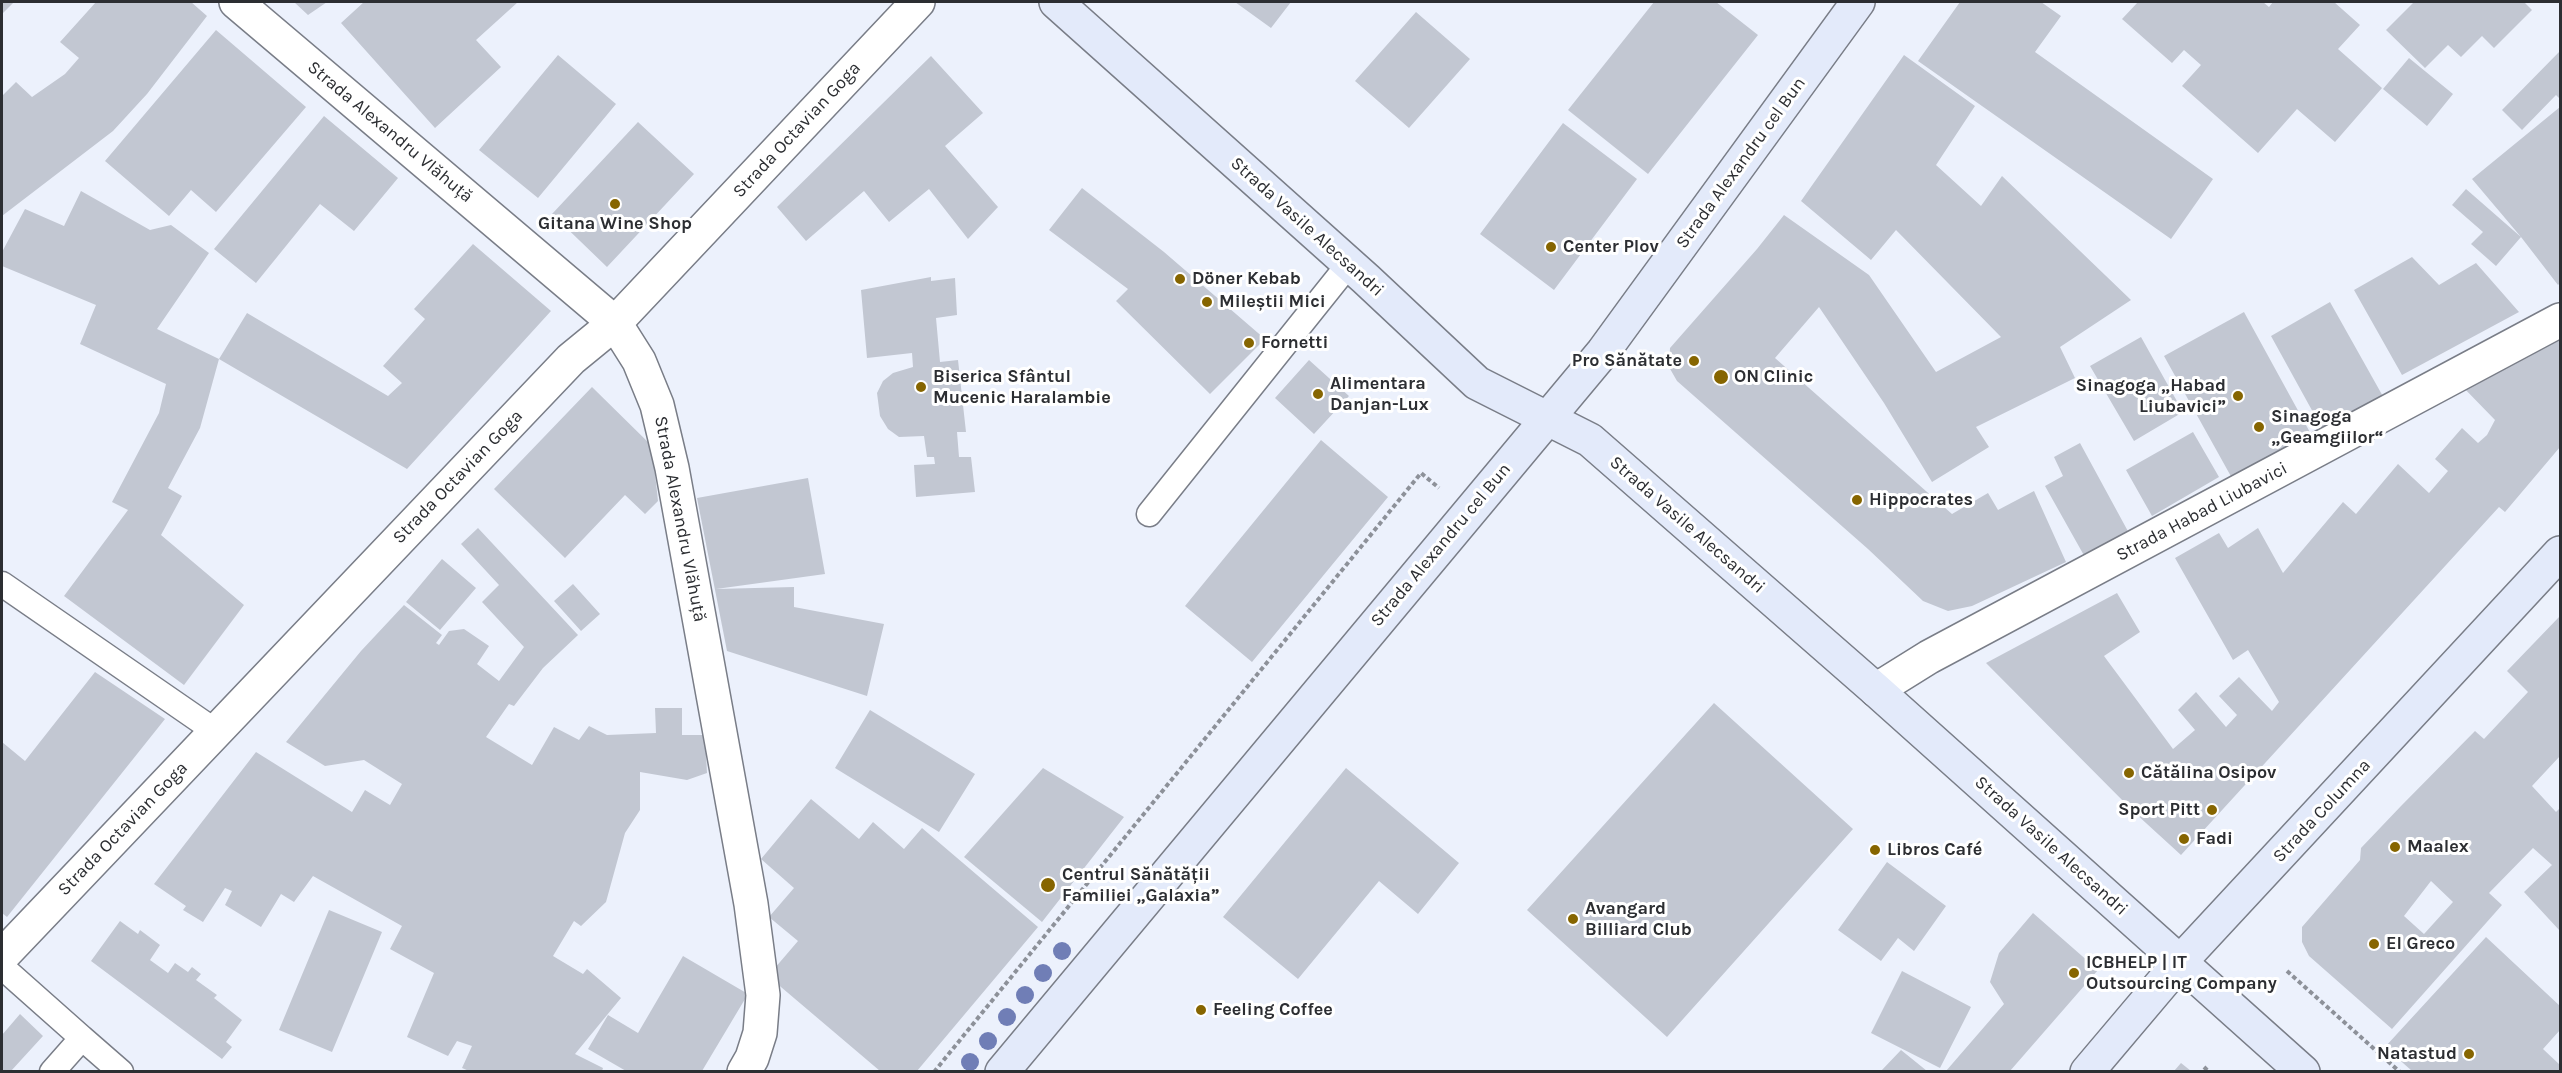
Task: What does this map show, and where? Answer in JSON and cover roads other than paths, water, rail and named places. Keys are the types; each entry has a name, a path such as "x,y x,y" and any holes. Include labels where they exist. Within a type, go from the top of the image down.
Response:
{"main road":[{"name":"Strada Vasile Alecsandri","path":"1056,2 1349,264 1477,383 1590,440 1876,690 2303,1071"},
{"name":"Strada Alexandru cel Bun","path":"1002,1071 1603,352 1858,2"},
{"name":"Strada Columna","path":"2087,1071 2180,962 2560,553"}],"street":[{"name":"Strada Alexandru Vlăhuță","path":"236,2 615,323 639,361 657,405 672,468 751,904 763,995 760,1033 752,1058 744,1071"},
{"name":"Strada Octavian Goga","path":"2,956 571,359 615,323 918,2"},
{"name":"Strada Habad Liubavici","path":"1876,690 1940,652 2560,320"}],"lane":[{"path":"1149,514 1349,264"},
{"path":"2,584 215,731"},
{"path":"2,967 121,1071"},
{"path":"52,1071 82,1038"}],"place":[{"name":"Gitana Wine Shop","path":"615,204"},
{"name":"Center Plov","path":"1551,247"},
{"name":"Döner Kebab","path":"1180,279"},
{"name":"Mileștii Mici","path":"1207,302"},
{"name":"Fornetti","path":"1249,343"},
{"name":"Pro Sănătate","path":"1694,361"},
{"name":"ON Clinic","path":"1721,377"},
{"name":"Biserica Sfântul Mucenic Haralambie","path":"921,387"},
{"name":"Alimentara Danjan-Lux","path":"1318,394"},
{"name":"Sinagoga „Habad Liubavici”","path":"2238,396"},
{"name":"Sinagoga „Geamgiilor“","path":"2259,427"},
{"name":"Hippocrates","path":"1857,500"},
{"name":"Cătălina Osipov","path":"2129,773"},
{"name":"Sport Pitt","path":"2212,810"},
{"name":"Fadi","path":"2184,839"},
{"name":"Maalex","path":"2395,847"},
{"name":"Libros Café","path":"1875,850"},
{"name":"Centrul Sănătății Familiei „Galaxia”","path":"1048,885"},
{"name":"Avangard Billiard Club","path":"1573,919"},
{"name":"El Greco","path":"2374,944"},
{"name":"ICBHELP | IT Outsourcing Company","path":"2074,973"},
{"name":"Feeling Coffee","path":"1201,1010"},
{"name":"Natastud","path":"2469,1054"}]}
